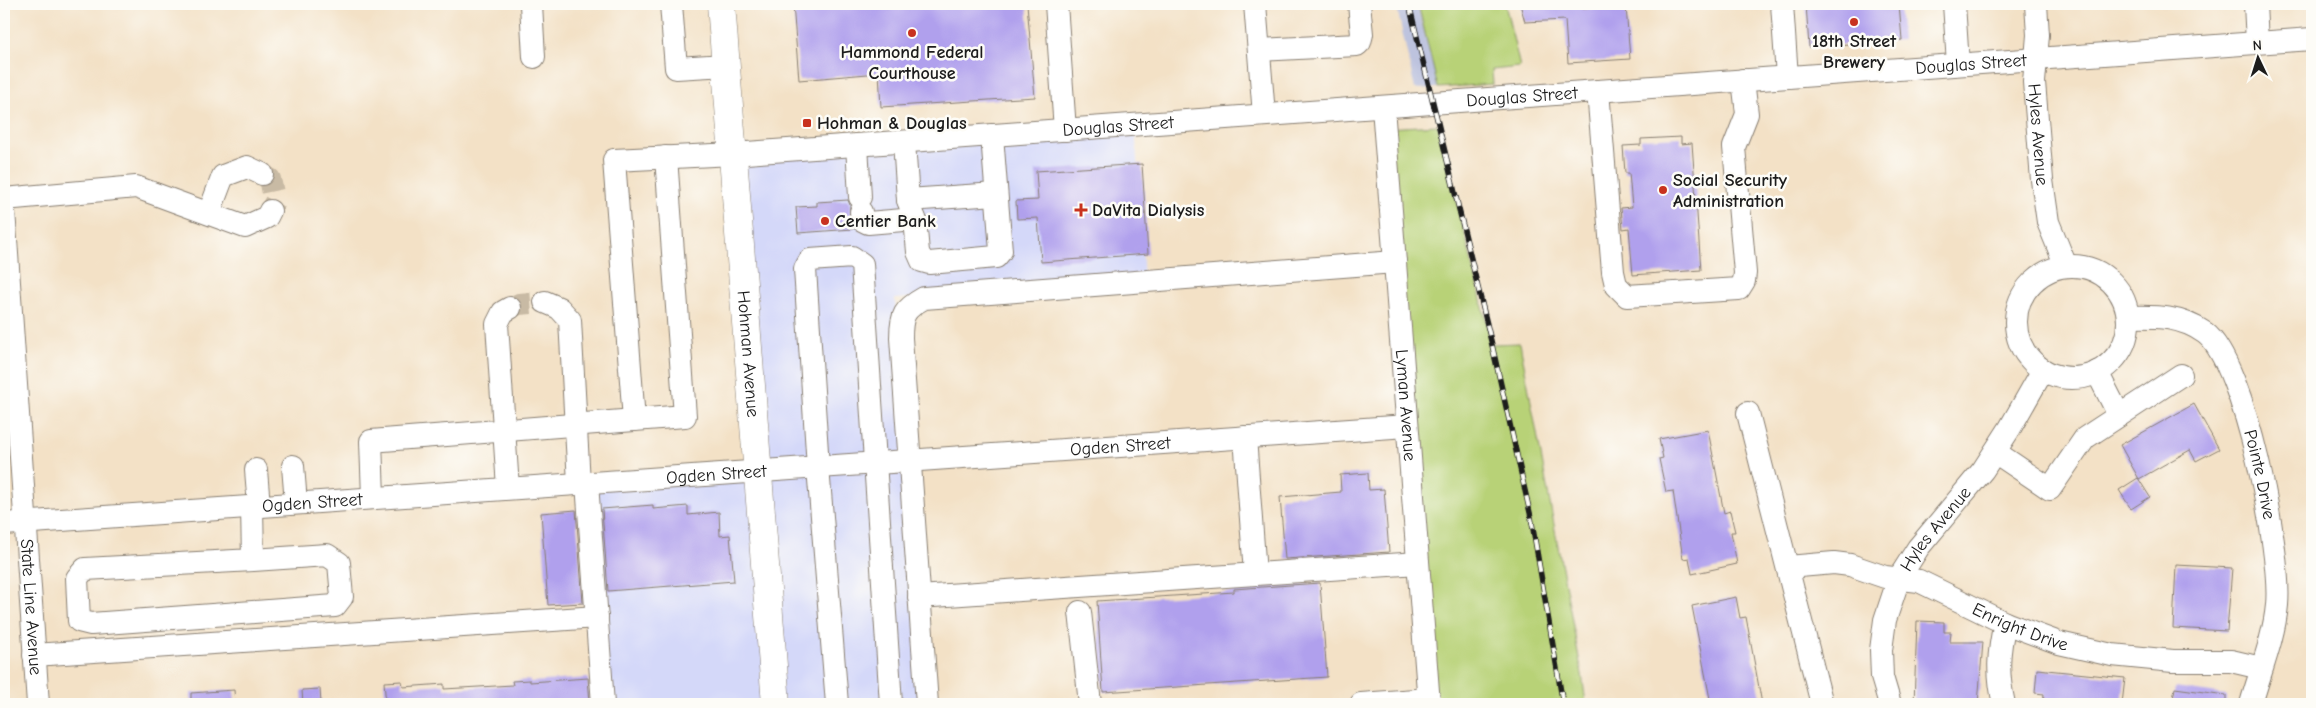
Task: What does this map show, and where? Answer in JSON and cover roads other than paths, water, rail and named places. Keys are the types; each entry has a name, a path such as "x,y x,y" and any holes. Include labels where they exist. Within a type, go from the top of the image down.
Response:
{"main road":[{"name":"Hohman Avenue","path":"721,4 776,704"}],"street":[{"path":"531,4 534,57"},
{"path":"671,4 676,68 726,65"},
{"path":"1056,4 1065,130"},
{"path":"1255,4 1264,115"},
{"path":"1259,50 1357,44 1360,42 1362,34 1360,4"},
{"path":"1782,4 1787,77"},
{"path":"1954,4 1958,64"},
{"name":"Hyles Avenue","path":"2036,4 2038,35 2034,82 2048,222 2066,266"},
{"path":"2254,4 2257,42"},
{"name":"Douglas Street","path":"634,420 614,160 904,142 2312,38"},
{"path":"1598,91 1613,272 1616,285 1627,296 1739,289 1744,281 1744,273 1734,147 1747,114 1743,80"},
{"name":"Lyman Avenue","path":"1383,106 1429,702"},
{"path":"904,142 918,252 922,261 929,263 996,257 1001,251 992,135"},
{"path":"857,145 862,220 868,223 912,210 996,194"},
{"path":"374,497 371,441 685,416 666,157"},
{"path":"209,213 223,176 247,167 262,174"},
{"path":"4,199 136,187 245,227 267,217 270,211"},
{"name":"State Line Avenue","path":"4,210 15,523 34,654 38,704"},
{"path":"838,704 818,467 805,270 810,260 852,257 862,264 891,704"},
{"path":"927,704 908,461 901,322 906,310 924,298 1395,262"},
{"path":"2066,266 2084,267 2101,274 2114,285 2124,300 2128,317 2127,334 2121,350 2111,363 2097,372 2079,378 2060,377 2043,370 2030,358 2021,344 2016,327 2018,310 2024,294 2035,280 2049,271 2066,266"},
{"path":"546,302 559,308 570,320 576,424 597,617 603,704"},
{"path":"508,488 497,324 503,312 510,308"},
{"name":"Pointe Drive","path":"2128,317 2160,316 2185,321 2206,334 2221,354 2241,400 2256,450 2271,532 2277,603 2274,626 2251,704"},
{"name":"Hyles Avenue","path":"1890,704 1882,677 1881,650 1886,620 1899,578 1918,548 1958,502 1995,452 2043,370"},
{"path":"2097,372 2119,415"},
{"path":"1995,452 2050,489 2085,438 2182,375"},
{"path":"1748,413 1822,704"},
{"name":"Ogden Street","path":"15,523 1407,426"},
{"path":"1245,437 1255,574"},
{"path":"292,466 296,503"},
{"path":"253,560 256,470"},
{"path":"327,555 339,563 342,597 335,606 91,624 79,621 77,578 85,569 253,560 327,555"},
{"path":"919,597 1418,563"},
{"name":"Enright Drive","path":"1788,567 1834,563 1850,565 1885,577 1919,580 2004,623 2059,643 2112,655 2173,660 2231,661 2261,668"},
{"path":"1080,612 1090,704"},
{"path":"34,654 597,617"},
{"path":"2004,623 1999,648 1998,680 2004,704"},
{"path":"1361,704 1429,702"}],"tunnel":[{"path":"262,174 270,179 275,202 270,211"},
{"path":"510,308 519,304 545,302"}],"railway":[{"path":"1409,4 1492,345 1531,517 1563,704"}],"place":[{"name":"18th Street Brewery","path":"1854,22"},
{"name":"Hammond Federal Courthouse","path":"912,33"},
{"name":"Hohman & Douglas","path":"807,123"},
{"name":"Social Security Administration","path":"1663,190"},
{"name":"DaVita Dialysis","path":"1081,210"},
{"name":"Centier Bank","path":"825,221"}]}
